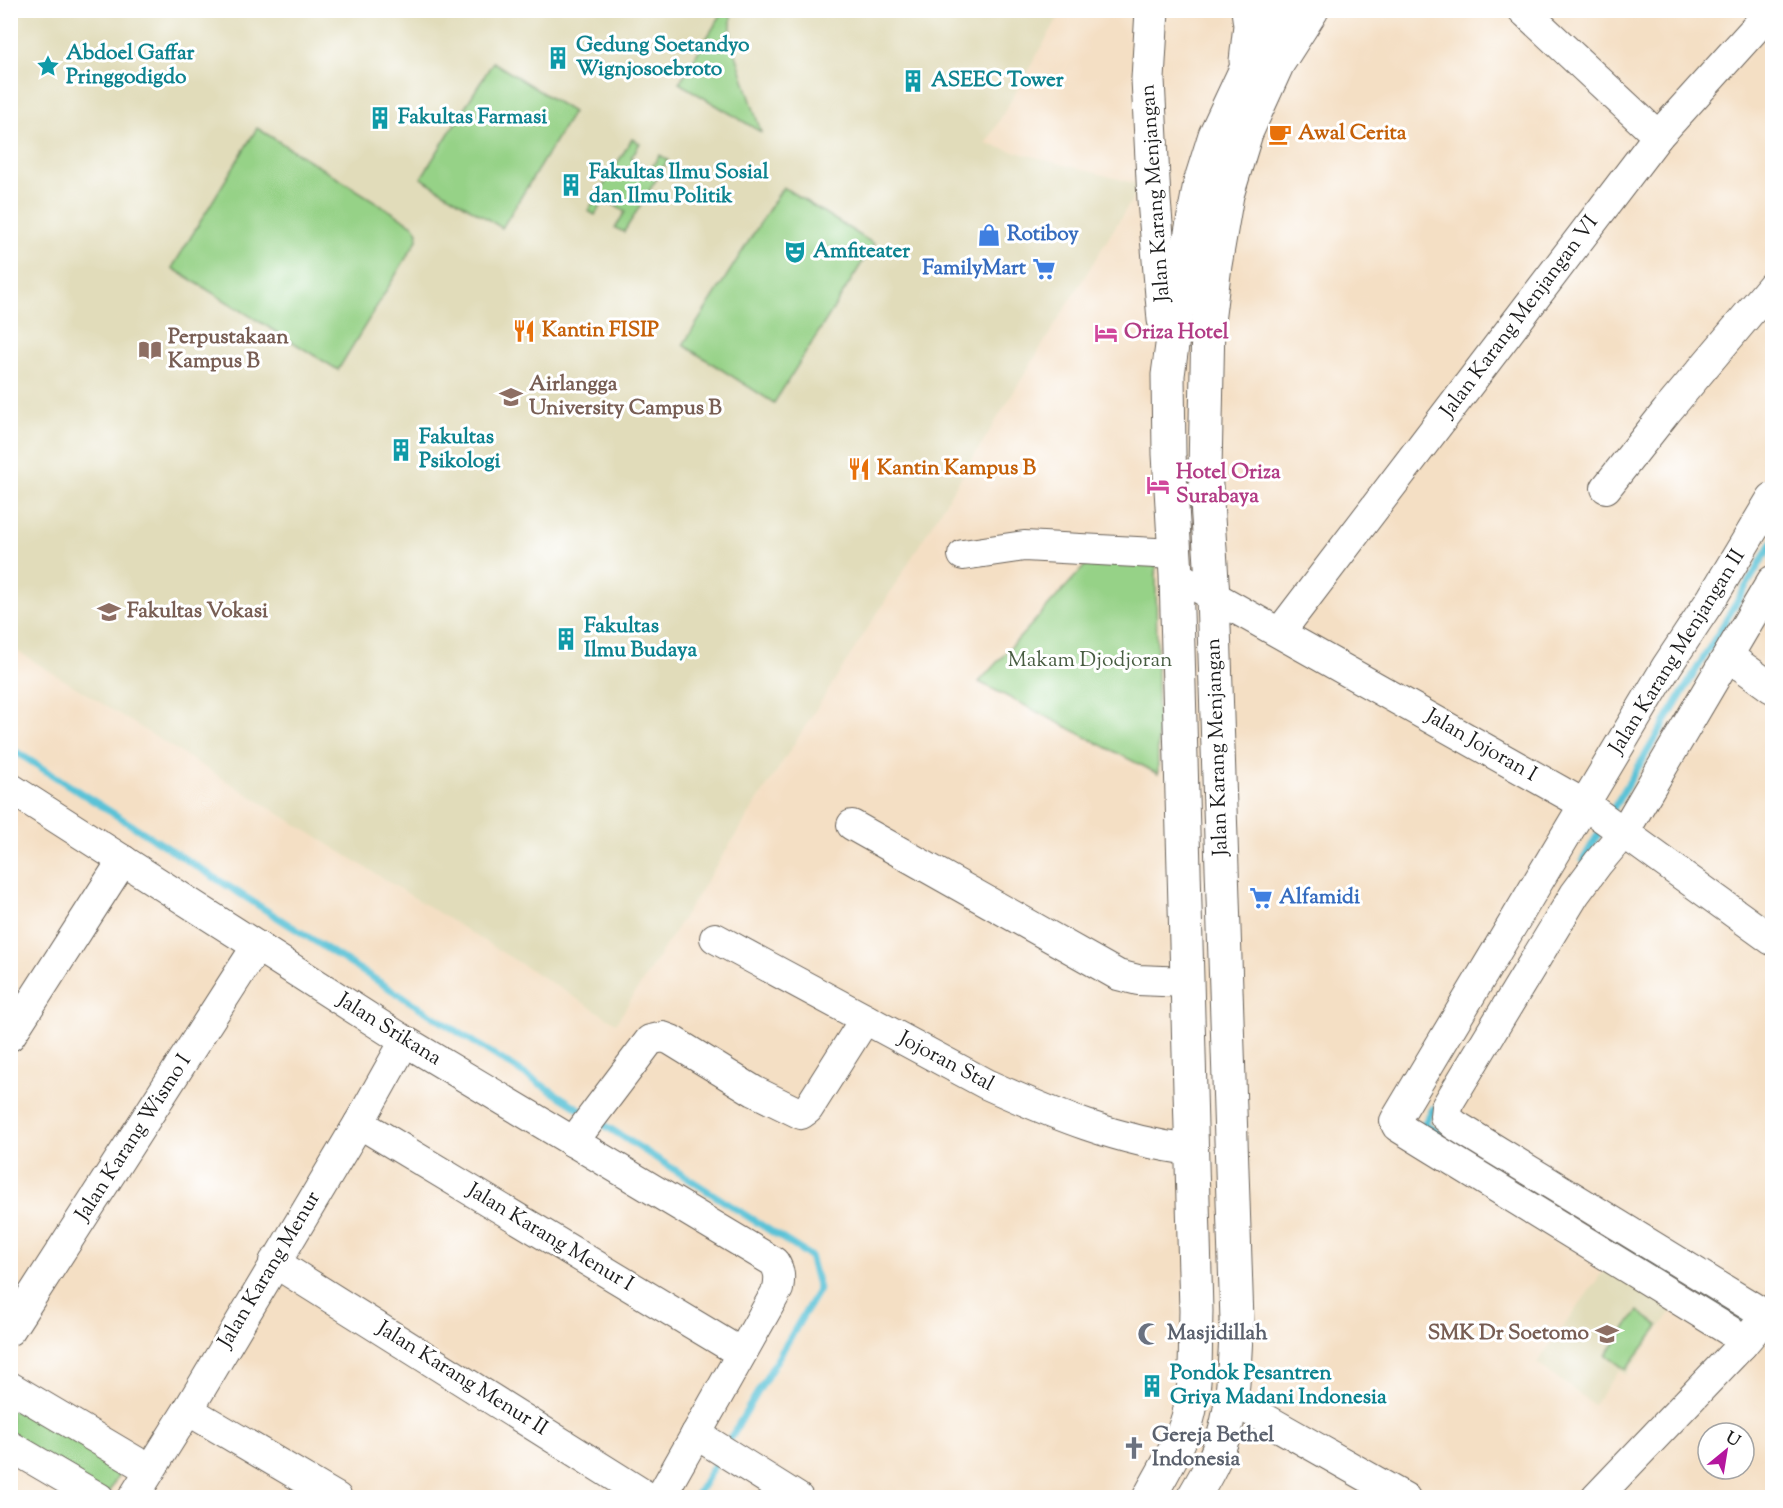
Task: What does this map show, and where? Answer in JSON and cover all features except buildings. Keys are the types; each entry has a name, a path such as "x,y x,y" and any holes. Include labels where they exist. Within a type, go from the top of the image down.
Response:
{"main road":[{"name":"Jalan Karang Menjangan","path":"1149,1497 1178,1444 1190,1410 1194,1383 1196,1311 1168,375 1154,200 1148,79 1152,10"},
{"path":"1245,71 1250,26 1248,10"},
{"name":"Jalan Karang Menjangan","path":"1168,375 1176,316 1200,183 1215,135 1245,71 1279,10"},
{"name":"Jalan Karang Menjangan","path":"1193,1497 1213,1463 1232,1400 1237,1321 1213,596 1205,470 1208,322 1227,195 1245,133 1278,63 1312,10"},
{"path":"1183,853 1221,854"}],"street":[{"path":"1523,10 1658,136"},
{"name":"Jalan Karang Menjangan VI","path":"1280,632 1658,136 1772,10"},
{"path":"1606,488 1666,412 1773,286"},
{"name":"Jalan Karang Menjangan II","path":"1441,1134 1397,1126 1395,1121 1586,806 1667,666 1716,601 1773,498"},
{"path":"963,555 1024,546 1175,564"},
{"name":"Jalan Jojoran I","path":"1175,564 1213,596 1586,806 1773,940"},
{"path":"1596,1497 1751,1335 1730,1331 1441,1134 1446,1107 1575,894 1622,831 1728,656 1747,620 1773,581"},
{"path":"1716,601 1747,620"},
{"path":"1728,656 1773,688"},
{"name":"Jalan Srikana","path":"10,788 405,1041 585,1126 774,1262 780,1278 778,1289 741,1353"},
{"path":"852,825 1118,975 1138,980 1186,982"},
{"path":"10,1036 123,860"},
{"name":"Jojoran Stal","path":"715,938 986,1084 1066,1119 1098,1130 1149,1144 1191,1150"},
{"name":"Jalan Karang Wismo I","path":"10,1330 257,946"},
{"path":"585,1126 644,1046 650,1040 663,1037 793,1112 805,1113 865,1019"},
{"name":"Jalan Karang Menur","path":"133,1497 188,1410 274,1262 359,1123 405,1041"},
{"name":"Jalan Karang Menur I","path":"359,1123 741,1353"},
{"name":"Jalan Karang Menur II","path":"274,1262 649,1497"},
{"path":"660,1497 700,1437 741,1353"},
{"path":"10,1387 150,1470"},
{"path":"1232,1400 1405,1497"},
{"path":"188,1410 337,1497"},
{"path":"700,1437 798,1497"},
{"path":"10,1446 99,1497"}],"shaded area":[{"name":"Airlangga University Campus B","path":"10,11 1062,11 986,144 1141,185 880,609 616,1023 11,647"},
{"name":"SMK Dr Soetomo","path":"1612,1259 1677,1304 1626,1375 1619,1370 1594,1405 1537,1363"}],"green space":[{"path":"724,10 731,11 731,39 761,132 679,83"},
{"path":"493,62 573,112 502,228 421,178"},
{"path":"257,128 413,225 418,232 417,240 338,370 172,268"},
{"path":"632,139 640,143 631,158 650,170 660,155 668,160 624,232 615,228 625,212 605,199 595,215 588,211"},
{"path":"783,187 874,244 774,403 683,345"},
{"name":"Makam Djodjoran","path":"1093,557 1156,563 1158,774 979,682"},
{"path":"1638,1311 1659,1326 1626,1370 1606,1355"},
{"path":"10,1397 123,1467 106,1497 11,1455"}],"waterway":[{"path":"1610,814 1772,543"},
{"path":"10,748 586,1113"},
{"path":"1583,860 1603,826"},
{"path":"1433,1109 1424,1124 1750,1324"},
{"path":"598,1121 810,1256 819,1289 727,1444"},
{"path":"1762,1331 1772,1338"},
{"path":"695,1498 720,1456"}],"place":[{"name":"Gedung Soetandyo Wignjosoebroto","path":"558,58"},
{"name":"Abdoel Gaffar Pringgodigdo","path":"48,66"},
{"name":"ASEEC Tower","path":"913,81"},
{"name":"Fakultas Farmasi","path":"380,118"},
{"name":"Awal Cerita","path":"1280,134"},
{"name":"Fakultas Ilmu Sosial dan Ilmu Politik","path":"571,185"},
{"name":"Rotiboy","path":"989,235"},
{"name":"Amfiteater","path":"795,252"},
{"name":"FamilyMart","path":"1044,269"},
{"name":"Kantin FISIP","path":"524,331"},
{"name":"Oriza Hotel","path":"1106,333"},
{"name":"Perpustakaan Kampus B","path":"150,350"},
{"name":"Airlangga University Campus B","path":"511,397"},
{"name":"Fakultas Psikologi","path":"401,450"},
{"name":"Kantin Kampus B","path":"859,469"},
{"name":"Hotel Oriza Surabaya","path":"1158,485"},
{"name":"Fakultas Vokasi","path":"109,612"},
{"name":"Fakultas Ilmu Budaya","path":"566,639"},
{"name":"Alfamidi","path":"1261,898"},
{"name":"Masjidillah","path":"1149,1334"},
{"name":"SMK Dr Soetomo","path":"1607,1334"},
{"name":"Pondok Pesantren Griya Madani Indonesia","path":"1152,1386"},
{"name":"Gereja Bethel Indonesia","path":"1134,1448"}]}
